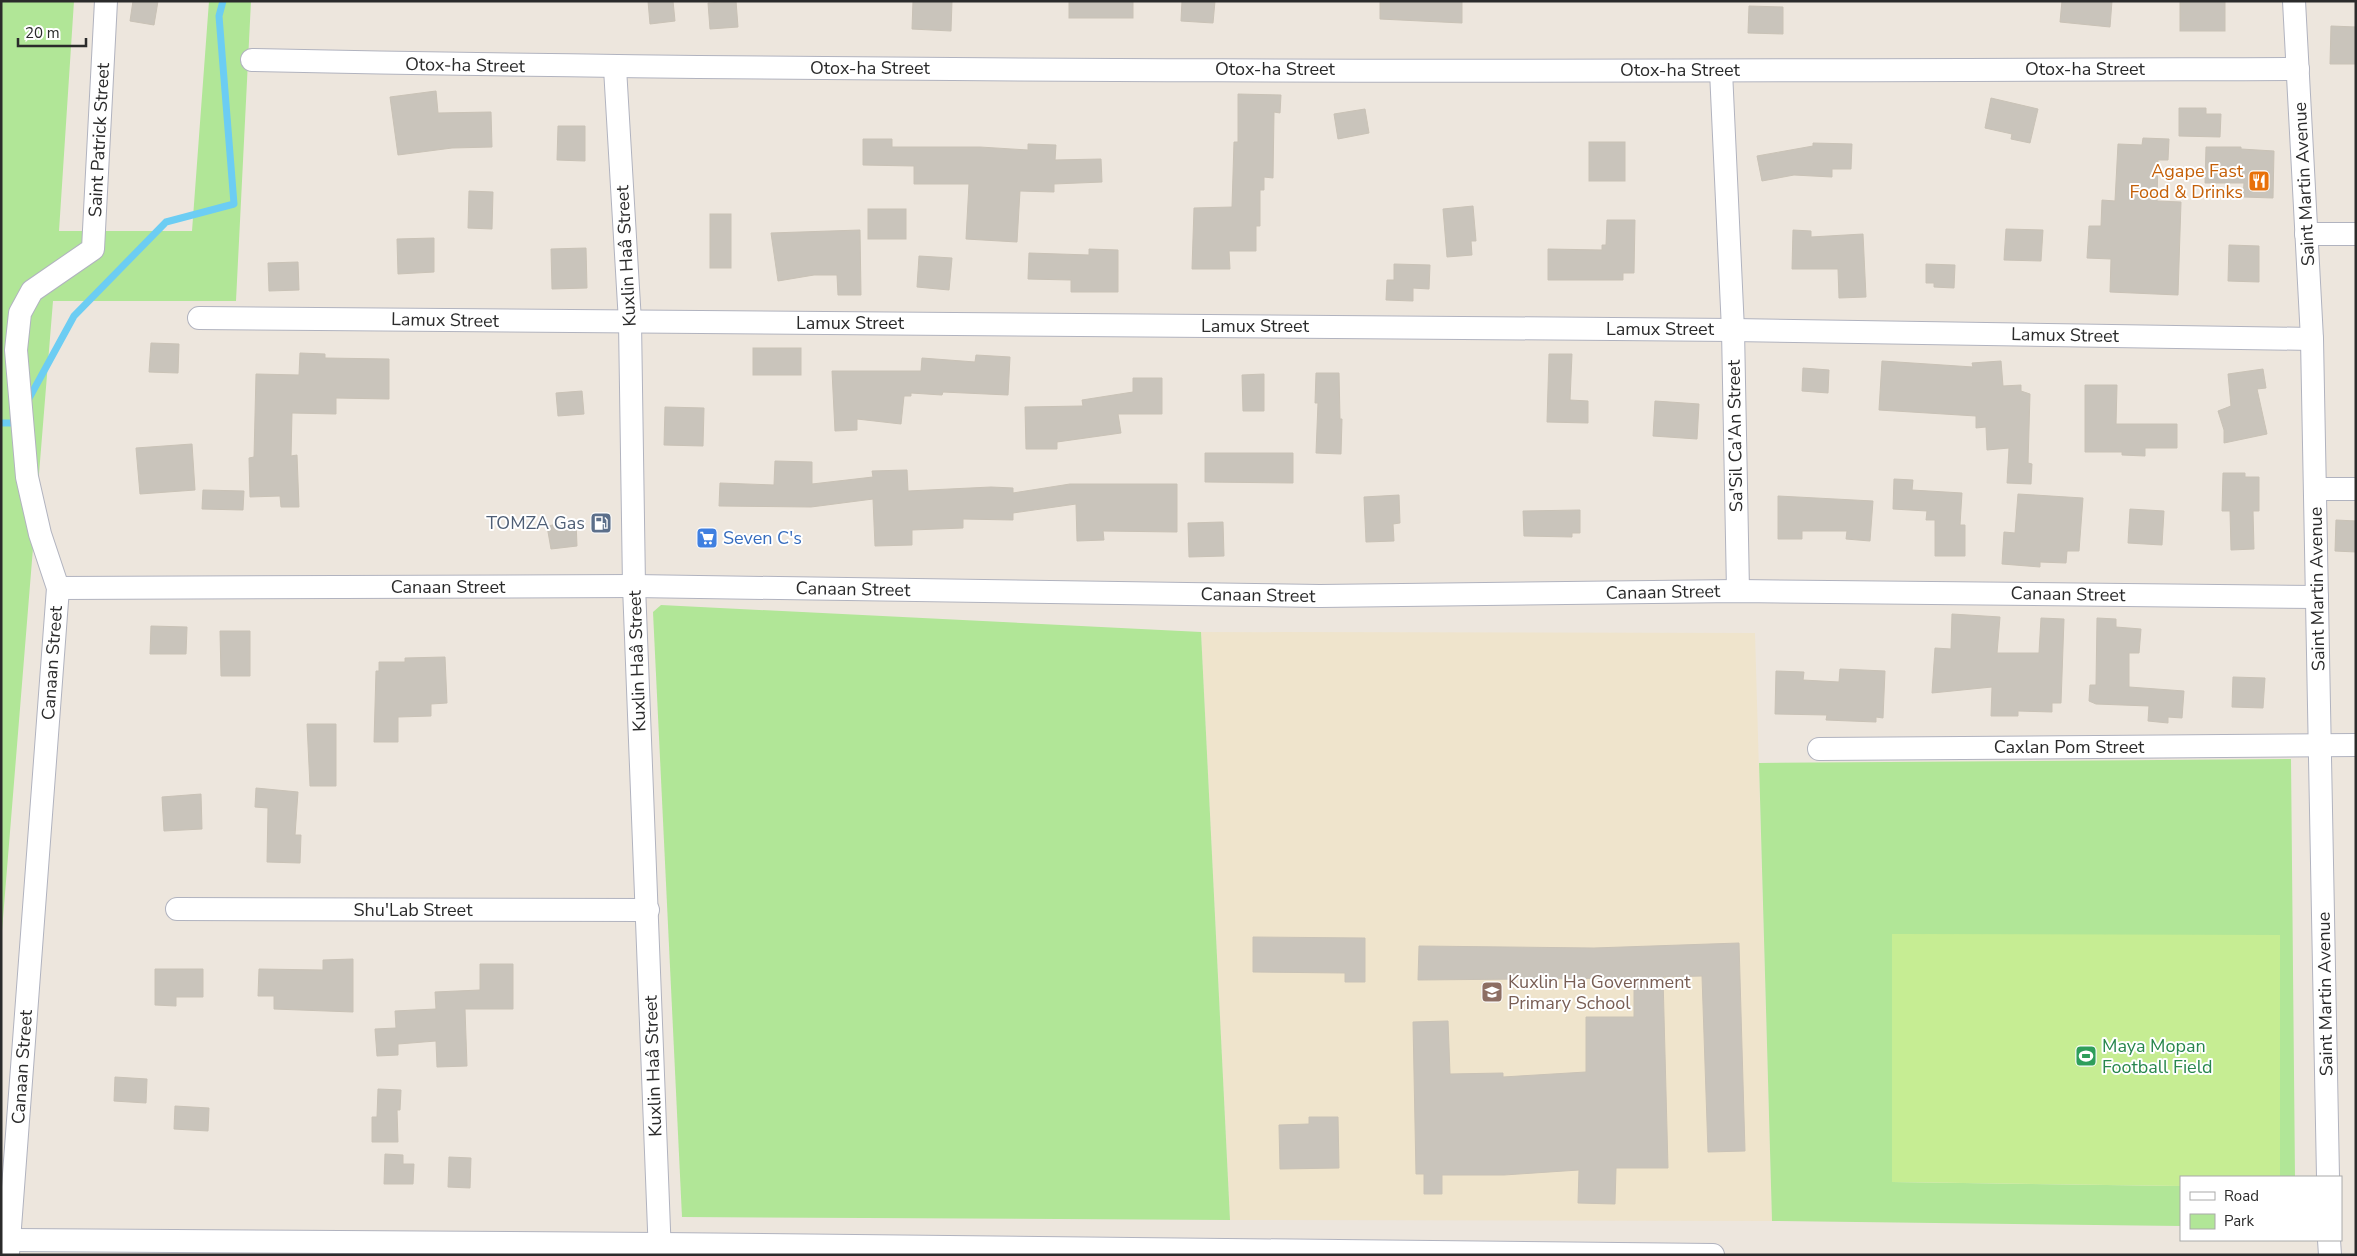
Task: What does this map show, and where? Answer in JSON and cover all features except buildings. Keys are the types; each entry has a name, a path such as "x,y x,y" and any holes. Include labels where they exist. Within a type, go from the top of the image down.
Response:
{"street":[{"name":"Saint Patrick Street","path":"58,588 40,534 27,477 16,350 20,313 32,291 93,249 106,1"},
{"name":"Saint Martin Avenue","path":"2294,1 2312,339 2328,1176"},
{"name":"Otox-ha Street","path":"252,60 615,68 2298,69"},
{"name":"Kuxlin Haâ Street","path":"615,68 630,322 634,586 660,1249"},
{"name":"Sa'Sil Ca'An Street","path":"1720,70 1733,330 1738,591"},
{"path":"2306,234 2356,234"},
{"name":"Lamux Street","path":"199,318 1733,330 2312,339"},
{"path":"2315,489 2356,489"},
{"name":"Canaan Street","path":"8,1247 58,588 634,586 1320,596 1738,591 2317,597"},
{"name":"Caxlan Pom Street","path":"1819,749 2356,745"},
{"name":"Shu'Lab Street","path":"177,909 648,910"},
{"path":"2329,1241 2330,1255"},
{"path":"8,1247 1713,1255"}],"shaded area":[{"name":"Kuxlin Ha Government Primary School","path":"1201,632 1755,633 1772,1221 1230,1220"}],"green space":[{"path":"1,1 74,1 59,231 192,231 209,1 251,1 236,301 53,301 1,943"},
{"path":"661,605 1201,632 1230,1220 682,1217 653,612"},
{"path":"2291,759 2295,1176 2280,1176 2279,935 1892,1182 2180,1186 2180,1226 1772,1221 1759,763"},
{"name":"Maya Mopan Football Field","path":"1892,934 2280,935 2280,1176 2180,1176 2180,1186 1892,1182"}],"waterway":[{"path":"27,402 74,316 166,222 234,204 219,16 223,1"},
{"path":"1,423 15,423 17,420"}],"place":[{"name":"Agape Fast Food & Drinks","path":"2259,181"},
{"name":"TOMZA Gas","path":"601,523"},
{"name":"Seven C's","path":"707,538"},
{"name":"Kuxlin Ha Government Primary School","path":"1492,992"},
{"name":"Maya Mopan Football Field","path":"2086,1056"}]}
